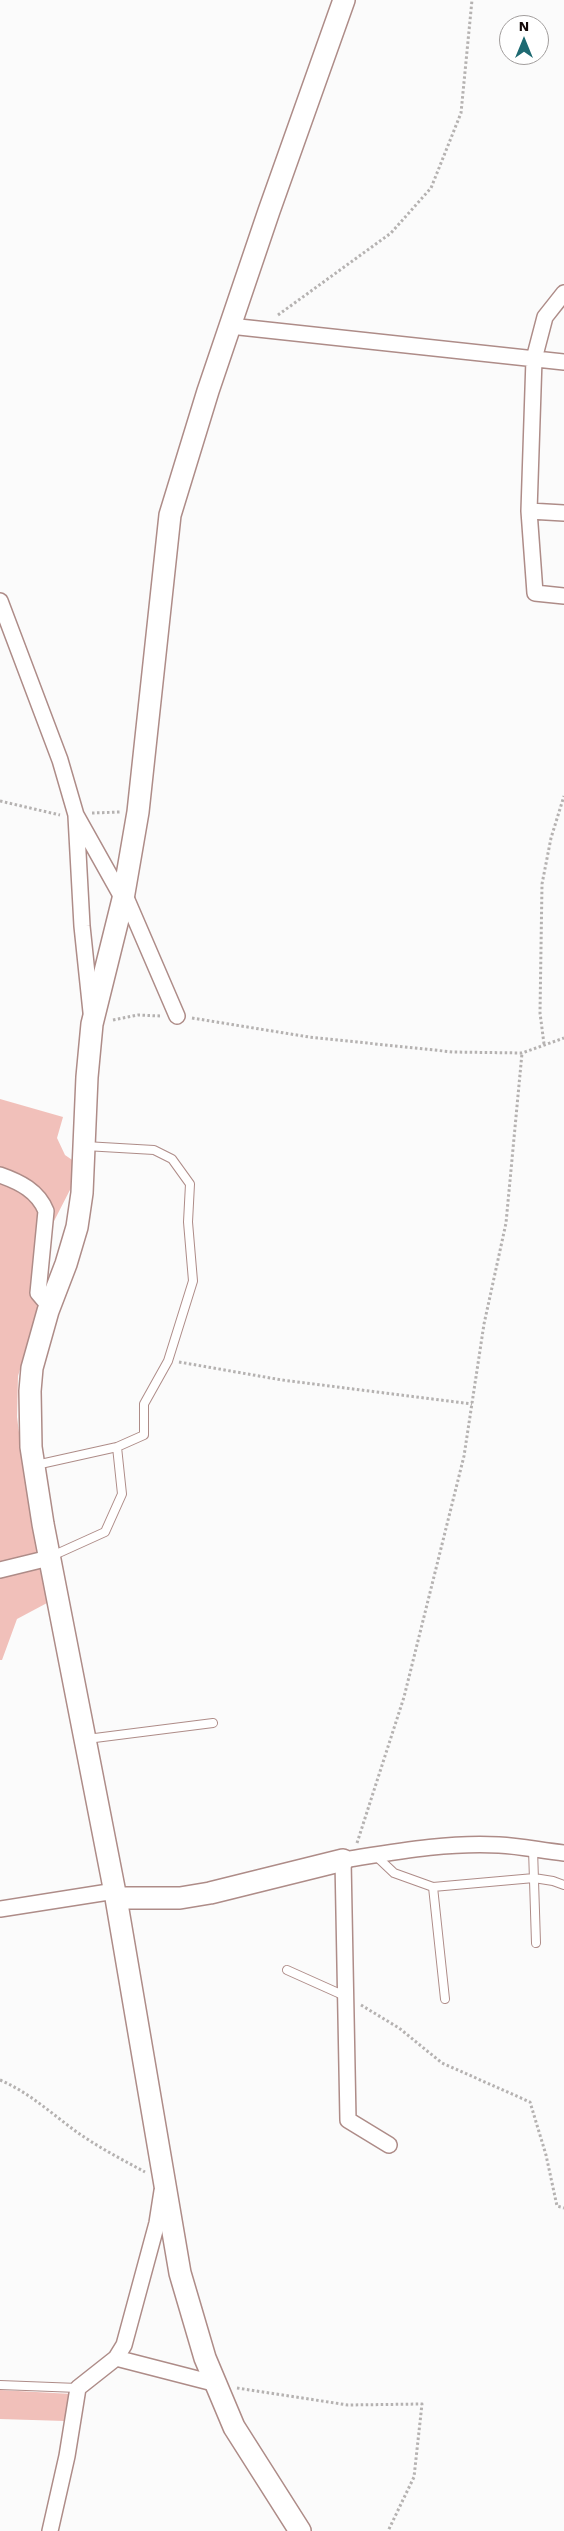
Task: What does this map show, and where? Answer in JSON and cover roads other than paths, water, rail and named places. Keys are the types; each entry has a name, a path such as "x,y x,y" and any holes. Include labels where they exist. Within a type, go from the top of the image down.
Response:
{"street":[{"path":"300,2531 234,2427 205,2358 180,2272 116,1894 49,1558 34,1466 30,1391 32,1368 50,1306 66,1264 77,1227 82,1193 87,1077 92,1024 123,896 138,812 170,515 230,326 344,0"},
{"path":"564,293 545,317 534,359 529,511 535,593 564,596"},
{"path":"230,326 564,362"},
{"path":"529,511 564,513"},
{"path":"0,601 60,760 76,816 82,926 92,1024"},
{"path":"76,816 123,896 177,1016"},
{"path":"0,1175 30,1189 42,1202 46,1211 38,1293 50,1306"},
{"path":"0,1570 49,1558"},
{"path":"0,1909 116,1894 180,1898 210,1893 350,1859 476,1844 564,1853"},
{"path":"350,1859 345,1996 348,2120 389,2144"},
{"path":"50,2531 67,2456 78,2388 116,2358 124,2345 157,2223 164,2177"},
{"path":"116,2358 216,2384"}],"lane":[{"path":"34,1466 117,1447 144,1435 144,1404 168,1361 193,1280 188,1222 190,1184 172,1159 154,1150 85,1146"},
{"path":"49,1558 105,1532 122,1494 117,1447"},
{"path":"85,1739 213,1723"},
{"path":"533,1849 536,1943"},
{"path":"376,1855 394,1873 433,1887 534,1878 564,1885"},
{"path":"433,1887 445,2000"},
{"path":"287,1970 345,1996"},
{"path":"0,2385 78,2388"}]}
